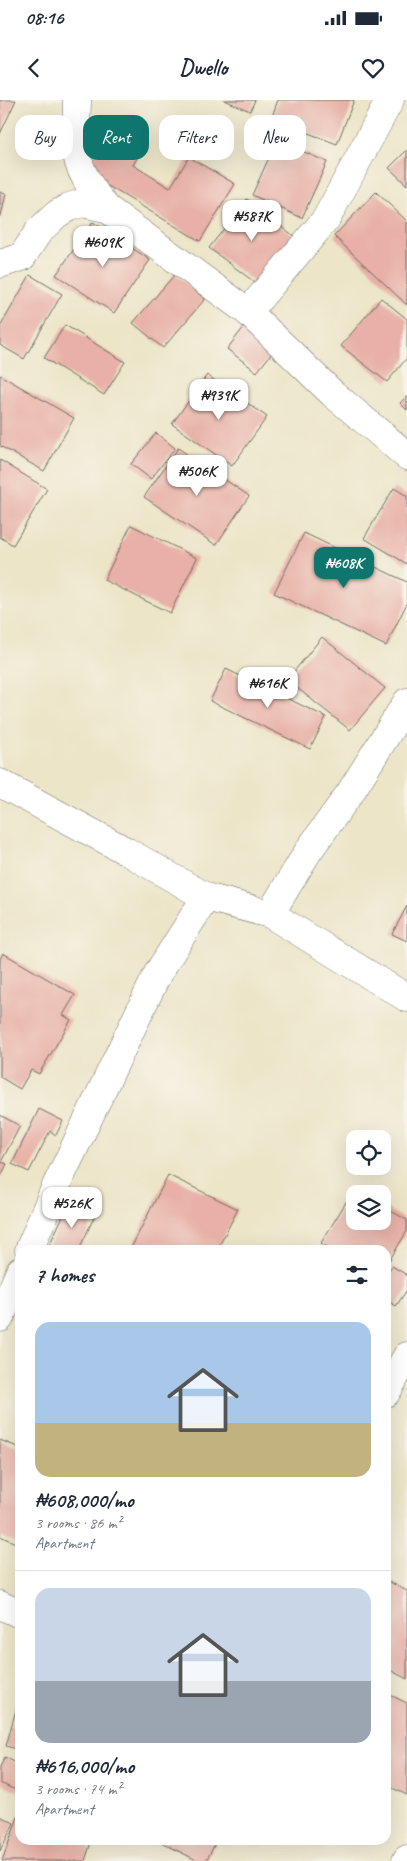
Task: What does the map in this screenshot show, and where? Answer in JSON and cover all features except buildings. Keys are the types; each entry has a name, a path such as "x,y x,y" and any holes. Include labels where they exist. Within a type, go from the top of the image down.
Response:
{"street":[{"path":"77,100 76,148 93,200 248,312 332,393 407,456"},
{"path":"248,312 326,219 390,100"},
{"path":"0,264 22,257 39,231 57,214 69,206 93,200"},
{"path":"270,914 309,850 350,793 407,702"},
{"path":"0,784 126,851 206,898 270,914 407,998"},
{"path":"31,1245 56,1186 158,973 206,898"},
{"path":"0,1318 15,1283"},
{"path":"391,1384 407,1356"},
{"path":"0,1605 15,1612"}]}
